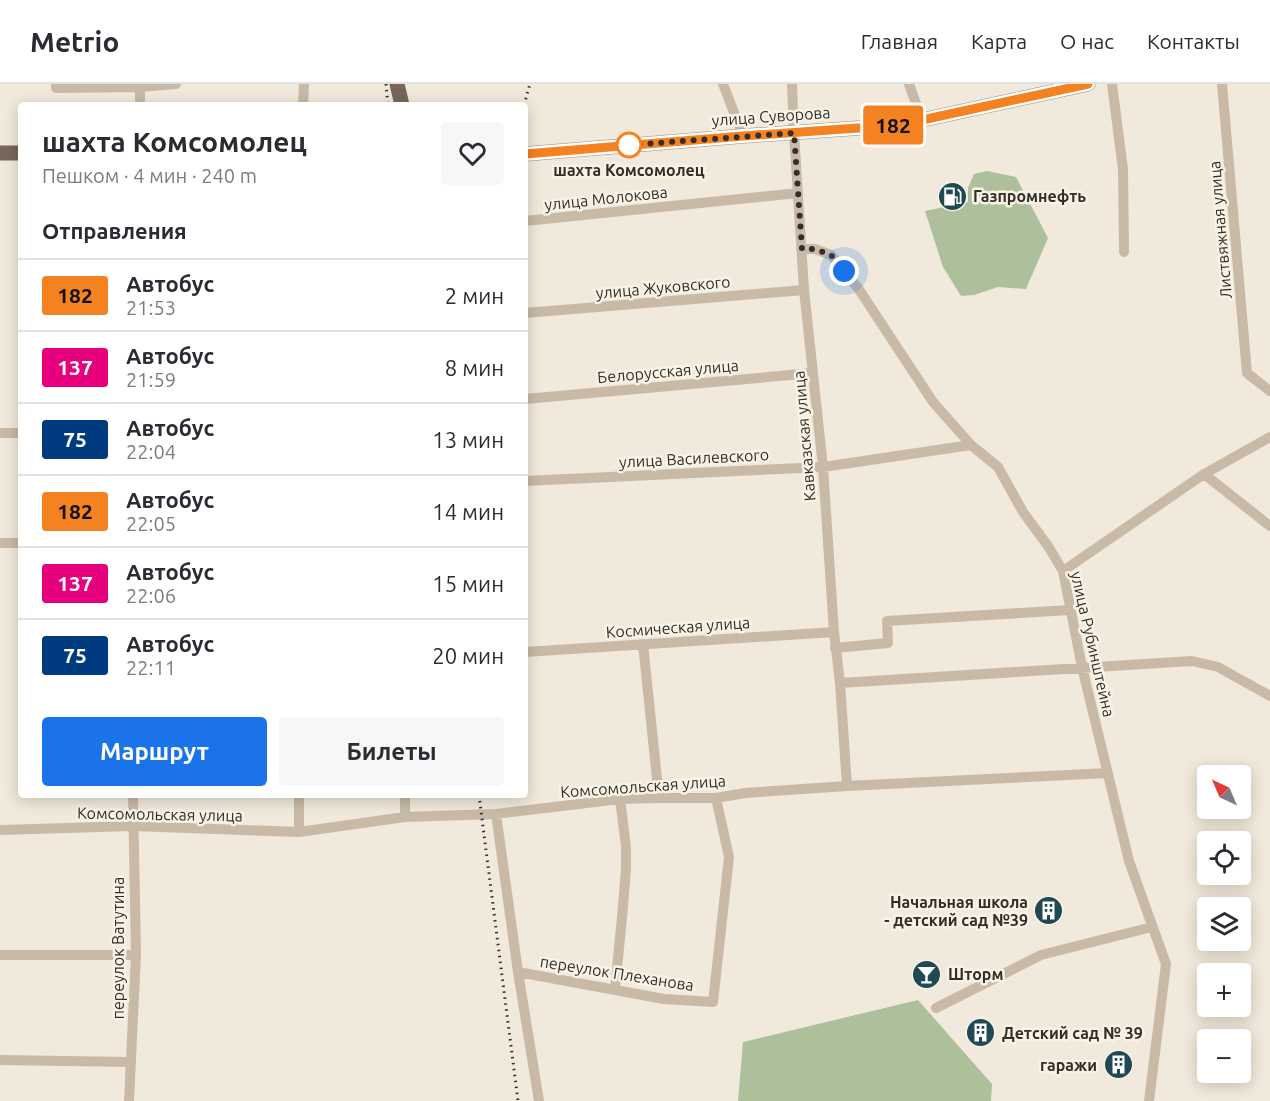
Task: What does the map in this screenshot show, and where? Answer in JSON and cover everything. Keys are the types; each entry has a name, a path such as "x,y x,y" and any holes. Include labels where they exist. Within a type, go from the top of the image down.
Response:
{"main road":[{"path":"397,84 401,102"},
{"path":"0,153 18,153"}],"street":[{"path":"56,84 56,88 176,84"},
{"path":"303,102 304,84"},
{"path":"723,84 743,136"},
{"name":"Кавказская улица","path":"792,84 804,290 823,467 847,786"},
{"path":"909,84 922,120"},
{"name":"улица Суворова","path":"528,154 887,126 1088,84"},
{"path":"1112,84 1123,169 1124,252"},
{"name":"Листвяжная улица","path":"1222,84 1248,372 1270,391"},
{"path":"140,86 140,102"},
{"name":"улица Молокова","path":"528,221 798,193"},
{"name":"улица Рубинштейна","path":"802,249 815,249 831,255 858,288 933,402 971,445 998,467 1023,512 1063,571 1082,667 1129,861 1166,964 1149,1101"},
{"name":"улица Жуковского","path":"528,314 804,290"},
{"name":"Белорусская улица","path":"528,399 813,373"},
{"path":"0,433 18,433"},
{"path":"1063,571 1204,474 1270,437"},
{"name":"улица Василевского","path":"528,481 823,467 971,445"},
{"path":"1204,474 1270,526"},
{"path":"0,543 18,543"},
{"path":"835,648 888,643 887,621 1070,610"},
{"name":"Космическая улица","path":"528,652 834,632"},
{"path":"643,644 659,798"},
{"path":"840,683 1192,661 1218,667 1270,696"},
{"name":"Комсомольская улица","path":"0,830 132,826 299,832 405,817 496,814 620,799 716,798 745,793 847,786 1108,773"},
{"name":"переулок Ватутина","path":"129,1101 136,955 133,798"},
{"path":"299,798 299,832"},
{"path":"405,798 405,817"},
{"name":"переулок Плеханова","path":"518,972 664,999 712,1002 729,857 716,798"},
{"path":"615,989 626,868 626,847 620,799"},
{"path":"496,814 539,1101"},
{"path":"936,1008 1041,955 1152,927"},
{"path":"0,955 136,955"},
{"path":"0,1060 131,1062"}],"green space":[{"path":"987,171 1016,177 1048,238 1026,289 998,287 974,295 961,296 943,267 925,211 968,202 968,188 974,174"},
{"path":"918,1000 992,1084 991,1101 738,1101 743,1042"}],"railway":[{"path":"386,84 388,102"},
{"path":"525,102 530,84"},
{"path":"479,798 518,1101"}],"bus line":[{"name":"182","path":"528,154 887,126 1088,84"}],"place":[{"name":"шахта Комсомолец","path":"629,145"},
{"name":"Газпромнефть","path":"952,196"},
{"name":"Начальная школа - детский сад №39","path":"1049,911"},
{"name":"Шторм","path":"927,974"},
{"name":"Детский сад № 39","path":"981,1033"},
{"name":"гаражи","path":"1118,1065"}],"route":[{"path":"629,145 794,133 802,249 815,249 831,255 844,271"}]}
